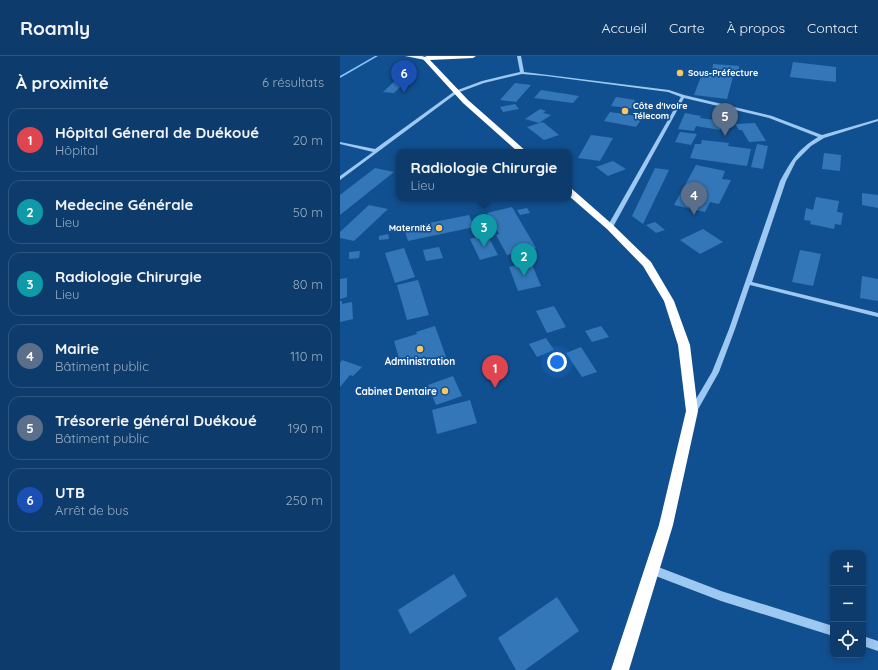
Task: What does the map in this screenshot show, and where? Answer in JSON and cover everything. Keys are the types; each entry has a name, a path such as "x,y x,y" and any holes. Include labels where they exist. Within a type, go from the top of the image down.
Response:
{"highway":[{"path":"425,58 473,56"},
{"path":"425,58 433,69 489,124 519,149"},
{"path":"572,194 610,227 647,264 669,301 684,345 692,411 666,526 620,670"}],"main road":[{"path":"408,56 425,58"}],"street":[{"path":"519,56 522,73"},
{"path":"340,178 456,92 483,82 522,73 623,84 669,91 683,96 770,117 822,137"},
{"path":"610,227 683,96"},
{"path":"692,411 715,372 749,283 778,194 794,160 809,144 822,137 878,120"},
{"path":"340,143 360,146 376,151"},
{"path":"749,283 878,315"},
{"path":"653,570 721,596 830,630"},
{"path":"866,642 878,646"}],"building":[{"path":"793,62 836,67 836,82 790,77"},
{"path":"713,64 739,66 738,75 712,73"},
{"path":"702,74 733,77 727,99 694,95"},
{"path":"399,77 409,78 394,93 383,92"},
{"path":"515,83 531,85 516,102 500,100"},
{"path":"541,90 579,96 573,103 534,98"},
{"path":"616,97 635,100 634,102 642,103 638,109 611,106"},
{"path":"515,104 519,109 503,112 500,107"},
{"path":"540,109 546,111 543,113 551,115 539,123 525,119"},
{"path":"610,112 643,117 636,127 604,121"},
{"path":"685,113 701,116 700,118 723,121 720,130 696,126 694,131 678,129"},
{"path":"543,122 559,135 544,140 527,127"},
{"path":"755,123 766,141 749,142 742,130 739,130 735,124"},
{"path":"680,132 697,134 691,145 675,142"},
{"path":"591,135 613,138 600,161 578,158"},
{"path":"702,140 729,143 728,146 751,149 747,166 690,158 695,144 701,144"},
{"path":"757,144 768,146 763,169 751,167"},
{"path":"824,153 841,155 840,171 822,169"},
{"path":"613,161 626,169 608,176 596,167"},
{"path":"696,165 725,171 722,179 731,180 719,204 710,202 705,212 674,205"},
{"path":"375,168 394,172 340,215 340,195"},
{"path":"655,168 669,170 643,224 632,216"},
{"path":"862,193 878,195 878,208 862,205"},
{"path":"816,197 839,201 837,212 843,213 841,225 835,224 834,229 810,224 811,221 804,220 806,208 813,210"},
{"path":"369,205 388,209 354,241 340,238 340,232"},
{"path":"512,207 536,248 507,255 496,235 499,234 487,213"},
{"path":"527,208 530,213 520,215 517,210"},
{"name":"Maternité","path":"469,215 474,227 408,241 404,228"},
{"path":"655,222 665,230 656,233 646,225"},
{"path":"703,229 723,242 700,254 680,240"},
{"path":"388,234 389,239 379,240 379,236"},
{"path":"487,234 498,255 480,260 470,239"},
{"path":"439,247 443,258 426,261 423,250"},
{"path":"404,248 415,277 395,283 385,253"},
{"path":"800,250 821,254 813,286 792,282"},
{"path":"360,251 359,258 349,259 349,252"},
{"path":"531,262 541,286 518,291 509,267"},
{"path":"862,276 878,279 878,301 860,298"},
{"path":"347,278 347,297 340,299 340,279"},
{"path":"418,280 429,315 407,320 397,285"},
{"path":"340,301 342,301 342,304 352,302 353,319 340,322"},
{"path":"554,306 566,327 547,333 536,311"},
{"name":"Administration","path":"435,326 446,357 425,363 423,359 401,365 394,341 417,334 416,332"},
{"path":"601,326 609,337 592,342 585,331"},
{"path":"546,338 554,350 537,357 529,344"},
{"path":"581,347 597,372 582,377 566,353"},
{"path":"342,360 362,367 353,376 350,375 340,387 340,363"},
{"name":"Cabinet Dentaire","path":"453,376 462,396 436,405 428,385"},
{"path":"470,400 477,423 437,434 432,410"},
{"path":"454,574 467,596 410,634 398,610"},
{"path":"557,597 579,631 525,670 516,670 498,638"}],"waterway":[{"path":"340,77 377,56"}],"place":[{"name":"Sous-Préfecture","path":"680,73"},
{"name":"UTB","path":"404,93"},
{"name":"Côte d'Ivoire Télecom","path":"625,111"},
{"name":"Trésorerie général Duékoué","path":"725,136"},
{"name":"Mairie","path":"694,215"},
{"name":"Maternité","path":"439,228"},
{"name":"Radiologie Chirurgie","path":"484,247"},
{"name":"Medecine Générale","path":"524,276"},
{"name":"Administration","path":"420,349"},
{"name":"Hôpital Géneral de Duékoué","path":"495,388"},
{"name":"Cabinet Dentaire","path":"445,391"}]}
